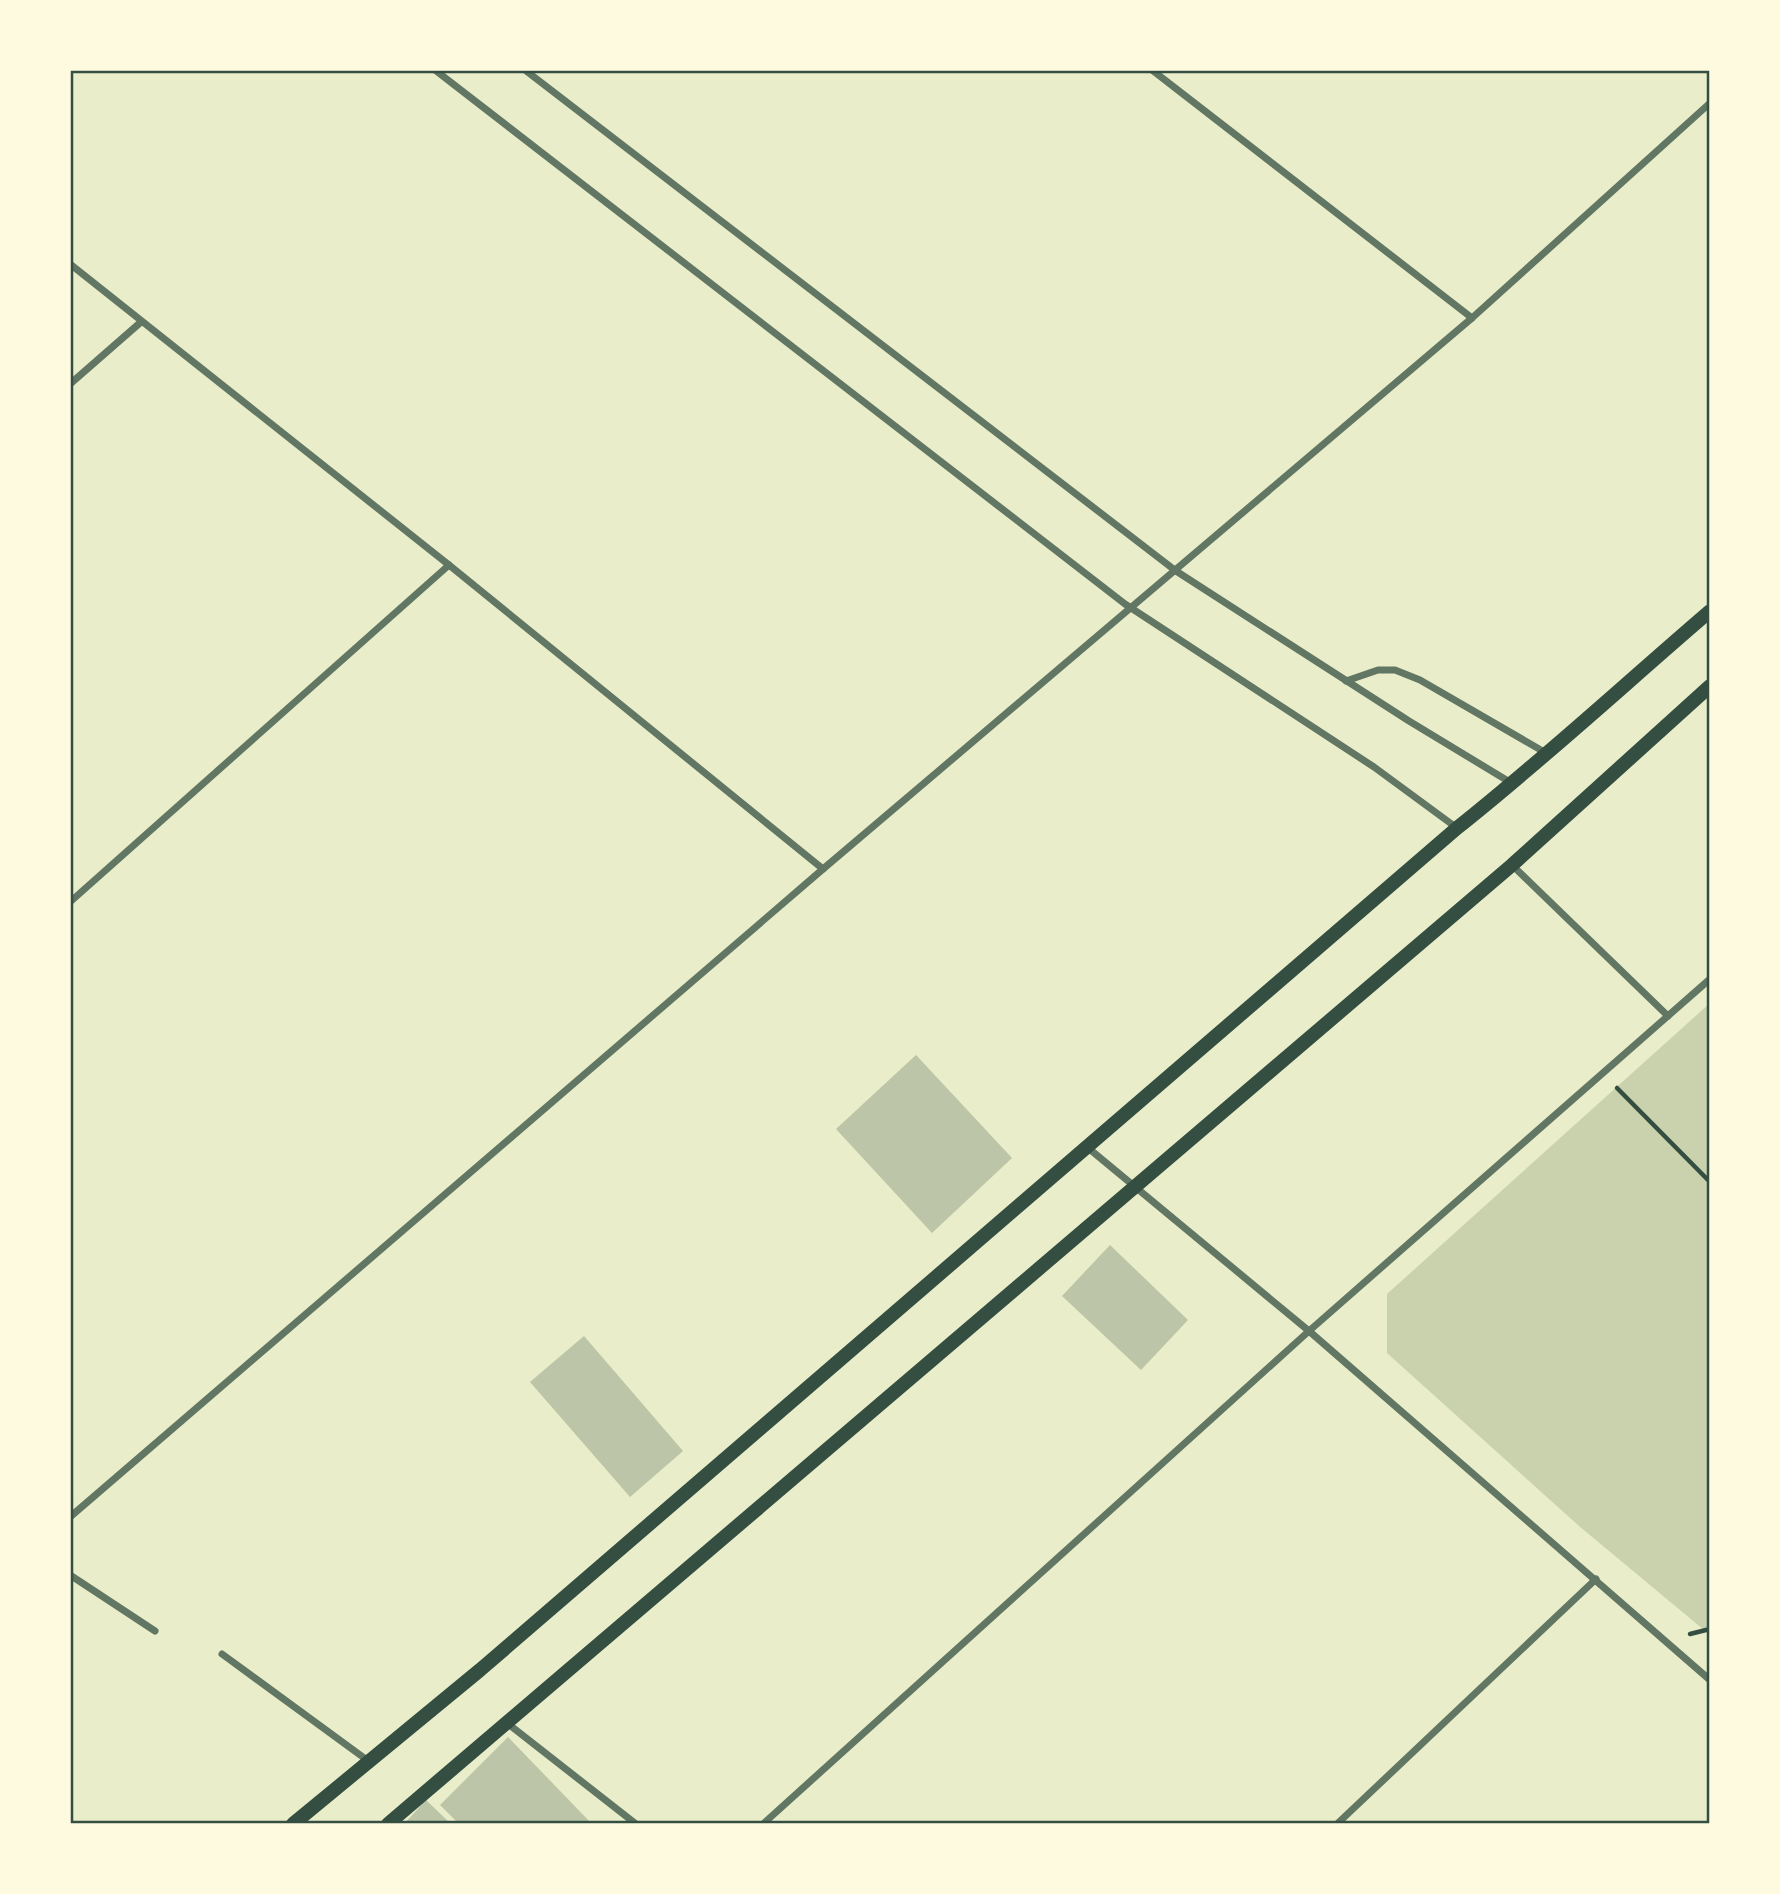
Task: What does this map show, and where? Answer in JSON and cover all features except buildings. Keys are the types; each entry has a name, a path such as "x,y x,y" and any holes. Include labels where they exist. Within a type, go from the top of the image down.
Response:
{"main road":[{"path":"293,1824 480,1670 1457,828 1513,784 1710,611"},
{"path":"388,1824 1512,865 1710,687"}],"street":[{"path":"435,70 1132,608 1374,766 1457,828"},
{"path":"525,70 1176,571 1346,681 1513,784"},
{"path":"1152,70 1472,318"},
{"path":"70,1517 823,869 1472,318 1710,103"},
{"path":"70,264 449,565 823,869"},
{"path":"70,384 141,322"},
{"path":"70,902 449,565"},
{"path":"1346,681 1378,670 1395,670 1420,680 1547,753"},
{"path":"1512,865 1668,1016"},
{"path":"763,1824 1308,1331 1710,979"},
{"path":"1087,1147 1308,1331 1710,1680"},
{"path":"70,1575 155,1631"},
{"path":"1337,1824 1596,1579"},
{"path":"222,1654 368,1760"},
{"path":"506,1723 636,1824"}],"path":[{"path":"1603,1075 1710,1182"}],"green space":[{"path":"1710,1003 1710,1635 1579,1526 1387,1353 1387,1294"}]}
